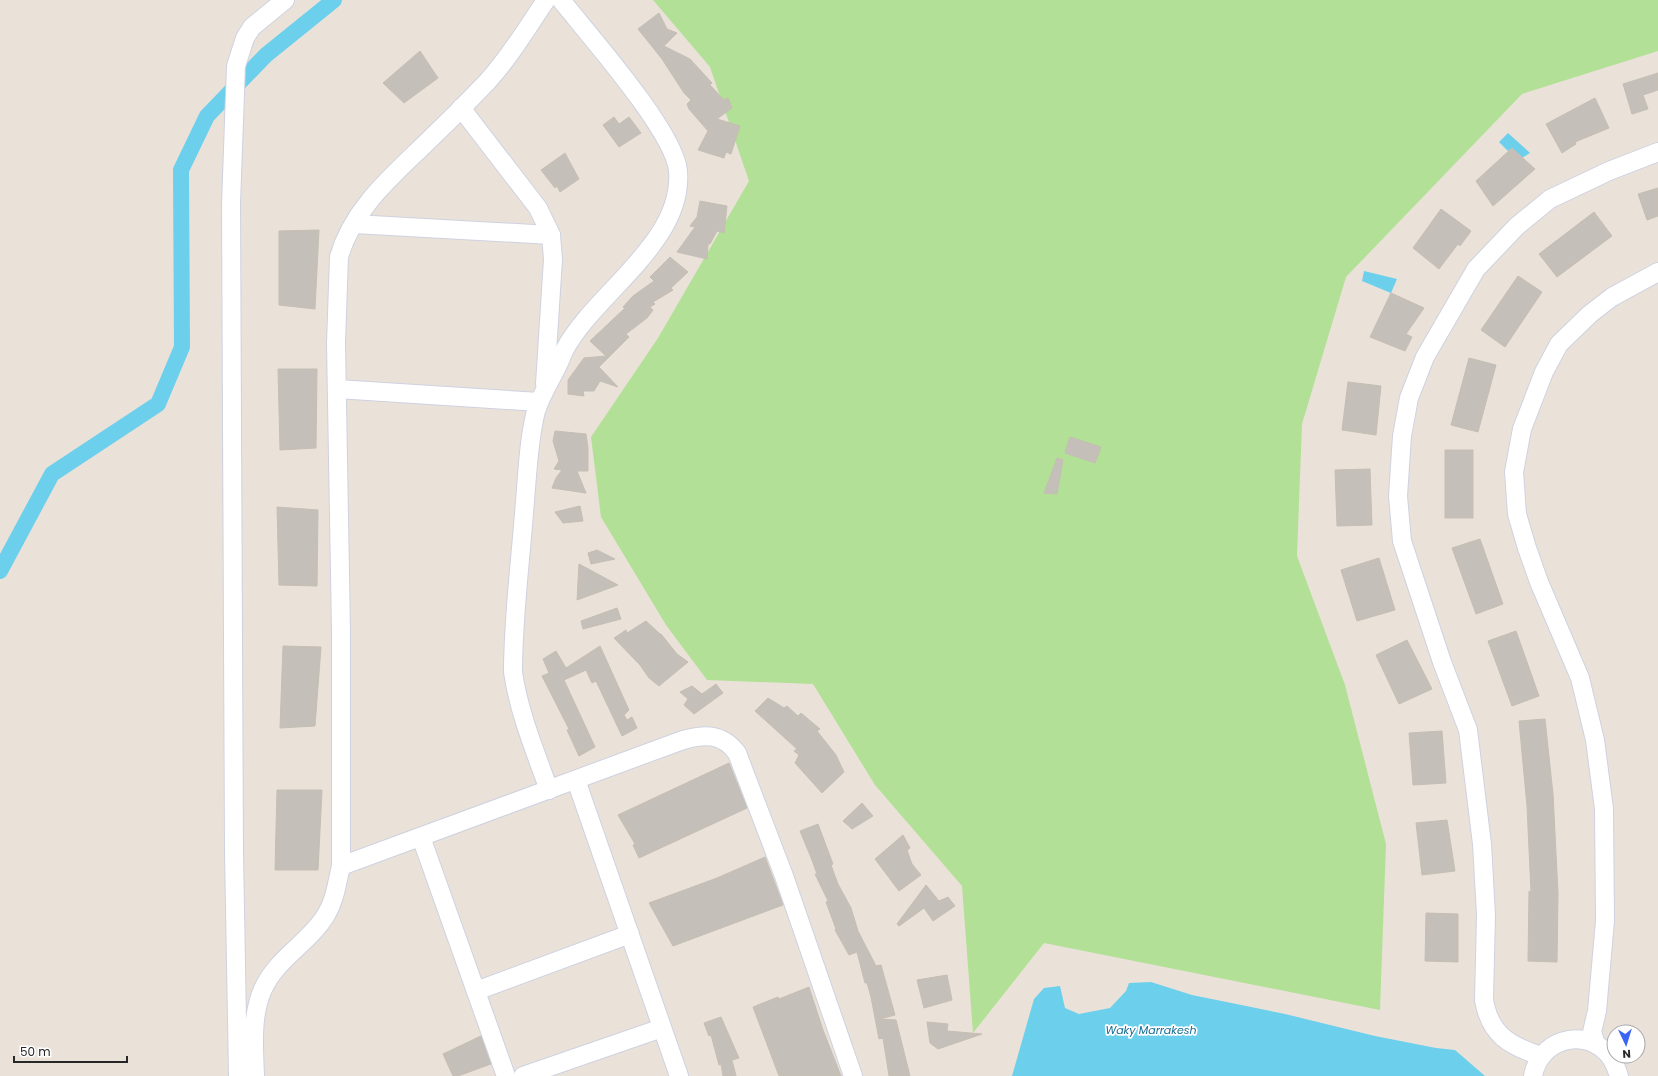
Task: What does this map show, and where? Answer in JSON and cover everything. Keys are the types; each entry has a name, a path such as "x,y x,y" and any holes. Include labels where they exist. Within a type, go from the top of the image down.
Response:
{"street":[{"path":"238,1076 234,845 231,448 231,204 236,66 245,38 252,27 285,0"},
{"path":"255,1076 254,1032 262,989 284,958 305,940 325,916 332,902 341,866 337,390 339,257 342,247 354,224 372,197 389,178 461,108 502,63 546,0"},
{"path":"549,790 527,730 517,695 513,672 533,428 542,396 565,349 579,328 619,284 650,246 675,205 679,181 678,168 667,139 627,83 561,0"},
{"path":"461,108 538,208 551,235 553,259 542,396"},
{"path":"1541,1056 1519,1049 1503,1038 1490,1024 1486,1010 1484,1000 1486,915 1482,844 1468,730 1442,662 1402,541 1398,496 1402,436 1409,398 1425,357 1476,269 1516,226 1550,199 1609,171 1658,152"},
{"path":"354,224 551,235"},
{"path":"1596,1044 1592,1032 1598,1003 1606,921 1604,809 1595,740 1580,678 1539,582 1527,548 1517,514 1514,472 1522,429 1544,372 1559,344 1590,314 1612,297 1658,272"},
{"path":"337,390 542,396"},
{"path":"341,866 693,737 720,738 732,746 737,753 784,876 853,1076"},
{"path":"576,780 679,1076"},
{"path":"421,837 506,1076"},
{"path":"476,991 630,934"},
{"path":"523,1076 662,1028"},
{"path":"1533,1076 1534,1068 1541,1056 1550,1047 1561,1041 1573,1039 1585,1040 1596,1044 1607,1052 1615,1063 1619,1076"}],"green space":[{"path":"653,0 1658,0 1658,51 1522,94 1346,277 1302,424 1297,556 1345,685 1386,844 1380,1010 1044,943 973,1033 962,886 875,785 813,684 707,680 666,625 601,517 591,437 658,338 749,181 710,67"}],"water":[{"path":"1508,133 1530,153 1522,158 1512,148 1508,151 1499,142"},
{"path":"1364,271 1397,279 1391,293 1362,281"},
{"name":"Waky Marrakesh","path":"1151,982 1192,995 1285,1014 1375,1036 1436,1048 1455,1050 1485,1076 1012,1076 1034,999 1044,988 1060,986 1065,1008 1079,1014 1110,1008 1126,991 1129,983"}],"building":[{"path":"659,13 667,29 677,33 664,46 690,59 712,83 710,85 724,100 728,98 732,108 717,119 740,126 731,154 726,152 724,158 698,150 708,131 689,109 687,104 691,100 684,93 662,59 638,29"},
{"path":"420,51 438,78 404,103 383,83"},
{"path":"1658,73 1658,90 1643,95 1648,109 1632,114 1623,84"},
{"path":"1595,98 1609,128 1575,142 1576,144 1562,153 1546,124"},
{"path":"614,117 619,124 629,117 641,133 619,147 603,125"},
{"path":"1512,148 1535,169 1493,206 1476,181"},
{"path":"565,153 579,179 560,192 557,186 555,188 541,170"},
{"path":"1658,188 1658,216 1647,220 1638,194"},
{"path":"700,201 727,206 724,233 717,231 710,244 708,244 707,259 677,252 695,227 690,226 697,217"},
{"path":"1441,209 1471,231 1460,246 1458,244 1439,269 1413,248"},
{"path":"1594,212 1612,236 1557,277 1539,254"},
{"path":"319,230 315,309 279,305 279,231"},
{"path":"670,257 688,272 671,288 673,290 653,302 655,304 650,307 653,310 647,318 626,334 629,337 599,367 618,387 600,381 594,391 583,391 584,396 568,394 568,380 584,358 606,356 590,341 625,308 623,307 633,296 654,281 650,277"},
{"path":"1518,276 1542,292 1505,347 1481,330"},
{"path":"1391,293 1424,308 1406,334 1412,337 1405,351 1370,337"},
{"path":"1469,358 1496,365 1478,432 1451,425"},
{"path":"278,369 317,369 316,448 280,450"},
{"path":"1348,382 1381,386 1376,435 1342,430"},
{"path":"555,431 586,434 588,448 588,471 577,471 586,493 552,488 556,478 562,470 554,469 559,461 553,441"},
{"path":"1070,437 1101,447 1095,463 1065,453"},
{"path":"1445,450 1473,450 1473,518 1445,518"},
{"path":"1057,458 1063,460 1057,494 1044,493"},
{"path":"1370,469 1372,525 1337,526 1335,470"},
{"path":"580,506 583,521 563,523 555,512"},
{"path":"277,507 318,510 317,586 279,585"},
{"path":"1480,539 1503,604 1476,614 1452,548"},
{"path":"597,550 615,559 591,564 588,553"},
{"path":"1379,558 1395,610 1357,621 1341,570"},
{"path":"579,564 618,585 577,600"},
{"path":"617,608 621,619 583,629 581,621"},
{"path":"646,621 661,634 677,654 688,662 659,686 649,678 640,665 614,638 626,630 627,633"},
{"path":"1516,631 1539,696 1512,706 1488,641"},
{"path":"1407,640 1432,689 1399,704 1376,655"},
{"path":"283,646 321,647 315,726 280,728"},
{"path":"600,646 629,710 624,715 627,720 632,717 637,728 622,736 596,681 592,683 586,670 564,680 595,747 579,756 567,730 569,729 542,676 549,673 543,659 556,651 566,668"},
{"path":"716,684 723,693 694,714 684,705 688,699 680,692 692,686 702,694"},
{"path":"768,698 784,708 787,706 798,716 801,713 820,729 817,731 836,755 844,772 822,793 795,763 799,755 794,751 797,749 755,711"},
{"path":"1545,719 1553,794 1558,893 1557,962 1528,961 1529,891 1531,892 1527,806 1519,721"},
{"path":"1442,731 1446,783 1413,785 1409,733"},
{"path":"729,763 747,808 639,858 633,845 635,844 618,815"},
{"path":"277,790 322,790 318,870 275,870"},
{"path":"862,803 873,816 852,829 843,821"},
{"path":"1447,820 1455,871 1422,875 1416,823"},
{"path":"818,824 833,864 831,865 838,884 851,908 858,931 876,966 881,965 895,1015 880,1019 896,1020 910,1076 889,1076 883,1038 879,1039 871,997 867,983 865,983 857,952 849,955 835,930 836,929 826,902 828,901 815,874 817,874 800,831"},
{"path":"903,835 910,848 907,850 912,864 921,875 899,891 875,859"},
{"path":"765,857 783,905 673,946 649,903 717,878"},
{"path":"926,885 939,901 948,897 955,906 933,921 924,908 899,926 897,924"},
{"path":"1426,913 1458,914 1458,962 1425,961"},
{"path":"947,975 952,1000 924,1008 917,980"},
{"path":"809,987 823,1030 841,1076 779,1076 753,1007 778,997 779,999"},
{"path":"721,1017 739,1058 732,1060 736,1076 723,1076 721,1064 719,1065 711,1035 709,1036 704,1023"},
{"path":"927,1022 948,1024 947,1031 982,1034 938,1049 930,1043"},
{"path":"481,1036 491,1064 458,1076 453,1076 443,1054"}],"waterway":[{"path":"0,571 52,474 158,404 182,347 181,170 207,116 266,55 334,0"}]}
